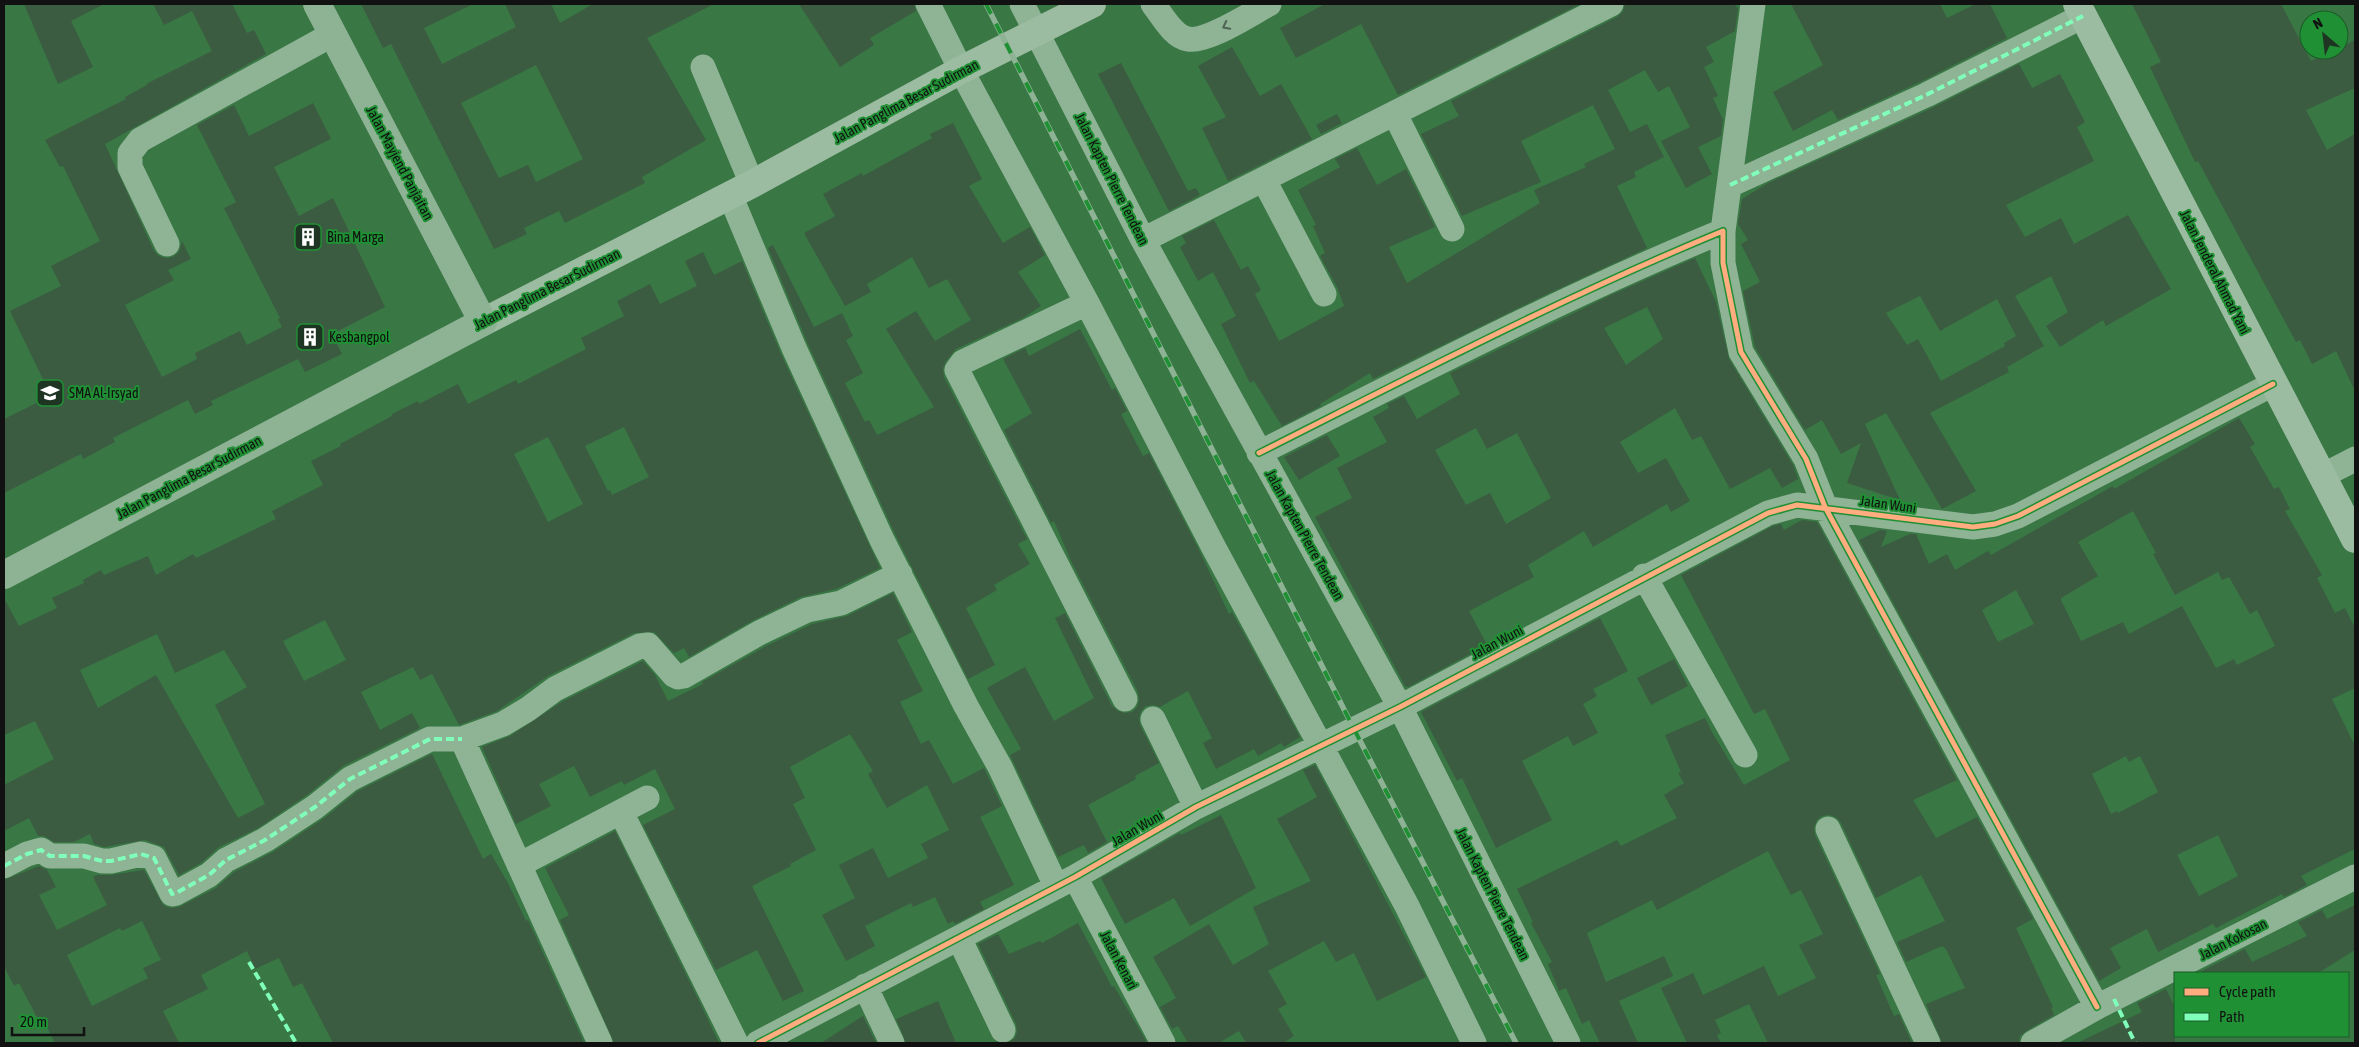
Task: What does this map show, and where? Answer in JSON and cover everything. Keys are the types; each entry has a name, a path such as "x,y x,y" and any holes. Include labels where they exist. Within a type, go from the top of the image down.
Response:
{"highway":[{"name":"Jalan Mayjend Panjaitan","path":"317,4 483,322"},
{"name":"Jalan Panglima Besar Sudirman","path":"4,575 483,322"}],"main road":[{"name":"Jalan Panglima Besar Sudirman","path":"483,322 741,190 961,70 1092,4"},
{"name":"Jalan Jenderal Ahmad Yani","path":"2080,10 2355,539"}],"street":[{"path":"928,4 961,70 1087,304 1319,747 1407,906 1474,1043"},
{"name":"Jalan Kapten Pierre Tendean","path":"1022,4 1143,240 1400,707 1568,1043"},
{"path":"1153,4 1175,32 1188,39 1204,38 1269,4"},
{"path":"1143,240 1611,4"},
{"path":"1753,4 1723,231 1723,263 1742,352 1806,459 1825,507 2098,1007"},
{"path":"1730,185 1926,95 2080,10"},
{"path":"167,244 130,167 130,153 140,140 333,34"},
{"name":"Jalan Kenari","path":"703,67 741,190 794,348 900,574 966,706 1000,768 1065,882 1163,1043"},
{"path":"1395,114 1452,229"},
{"path":"1264,180 1324,294"},
{"path":"1260,453 1449,357 1621,276 1723,231"},
{"path":"1087,304 962,362 958,370 1125,698"},
{"name":"Jalan Wuni","path":"758,1043 1065,882 1196,808 1400,707 1644,576 1768,513 1797,505 1973,527 1996,524 2018,516 2274,384"},
{"path":"2322,476 2355,459"},
{"path":"4,866 27,854 41,850 50,856 84,856 102,861 145,854 154,858 172,894 176,893 209,875 226,860 265,840 315,807 350,779 412,746 430,739 462,739 503,724 528,709 555,689 640,646 648,645 674,675 678,677 684,676 731,647 767,628 807,610 841,603 900,574"},
{"path":"1644,576 1745,755"},
{"path":"1153,719 1196,808"},
{"path":"462,739 600,1043"},
{"path":"520,865 647,798"},
{"path":"621,812 736,1043"},
{"path":"1828,829 1928,1043"},
{"name":"Jalan Kokosan","path":"2032,1043 2059,1037 2098,1007 2355,877"},
{"path":"959,938 1003,1030"},
{"path":"865,986 892,1043"}],"building":[{"path":"24,4 104,4 71,21 93,67 58,84"},
{"path":"153,4 232,4 247,33 254,30 266,54 105,144 154,251 159,256 165,258 173,257 179,252 182,241 191,259 168,270 174,280 125,305 162,377 197,359 195,353 240,331 247,345 282,327 278,319 280,318 224,208 236,202 197,125 234,105 249,136 313,103 331,139 274,167 299,216 333,198 385,307 332,334 342,354 305,372 298,359 211,401 213,405 195,414 188,400 113,438 115,442 83,459 81,454 4,493 4,419 51,396 10,311 61,286 51,266 100,241 63,166 60,167 45,140 126,99 125,97 146,84 212,51 192,11 164,25"},
{"path":"361,4 473,4 424,28 442,64 516,27 505,4 551,4 560,23 593,4 714,4 647,38 706,140 642,177 645,183 565,223 559,211 524,228 527,234 494,249 391,44 383,48","holes":["536,65 583,159 536,182 528,165 499,178 461,103"]},
{"path":"799,4 914,4 916,11 870,38 874,45 840,67"},
{"path":"1325,4 1580,4 1398,95 1361,24 1296,58 1280,28"},
{"path":"1625,4 1735,4 1738,9 1735,31 1706,47 1714,62 1704,67 1718,96 1713,98 1723,120 1721,136 1698,147 1712,174 1686,188 1661,141 1690,127 1669,86 1658,92 1645,70 1608,90 1630,132 1647,124 1664,157 1634,172 1636,177 1617,186 1647,248 1541,297 1373,379 1370,373 1320,404 1321,406 1282,426 1254,381 1250,383 1221,324 1236,316 1213,272 1198,281 1180,247 1186,243 1182,236 1214,220 1241,270 1248,266 1261,290 1255,294 1279,341 1344,306 1337,287 1320,256 1325,253 1313,226 1316,225 1298,190 1340,167 1335,159 1357,148 1377,185 1406,169 1435,227 1389,247 1407,283 1540,203 1534,190 1586,167 1584,164 1615,149 1593,105 1521,141 1541,182 1462,216 1421,134 1459,116 1451,101 1617,17 1623,11"},
{"path":"1791,4 1940,4 1947,18 1976,4 1990,4 2007,38 1920,82 1838,120 1832,110 1793,131 1773,92 1823,65"},
{"path":"2132,4 2281,4 2299,38 2299,60 2349,60 2349,43 2355,40 2355,88 2306,110 2327,150 2355,134 2355,391 2336,351 2312,364 2300,340 2296,342 2198,161 2195,162 2150,67 2161,62"},
{"path":"1232,47 1260,96 1281,84 1312,139 1228,181 1202,128 1226,117 1198,66"},
{"path":"1121,63 1188,191 1196,188 1200,195 1169,211 1098,74"},
{"path":"2019,64 2032,88 2060,74 2085,122 2077,127 2094,161 2006,205 2025,237 2061,218 2074,244 2128,215 2171,289 2106,326 2103,320 2060,347 2046,326 2068,312 2051,276 2015,296 2044,346 2007,367 2009,372 1930,413 1976,491 1942,509 1886,413 1865,424 1900,500 1847,483 1861,443 1841,454 1822,420 1805,430 1755,347 1743,291 1760,282 1741,244 1748,240 1738,224 1742,199 1768,183 1932,108","holes":["1920,296 1940,331 1997,299 2016,336 2004,343 2005,346 1941,381 1918,339 1907,345 1886,313"]},
{"path":"1337,114 1342,123 1321,134 1316,125"},
{"path":"953,123 982,179 969,186 1003,243 1030,227 1045,255 1018,272 1041,306 1023,318 956,349 943,368 944,377 1027,539 1018,544 1030,564 994,585 997,590 966,608 995,665 968,679 895,534 807,342 768,248 773,245 814,327 842,313 853,336 846,340 863,373 845,383 865,422 869,420 877,435 934,407 886,329 916,311 935,341 971,320 947,279 929,288 912,257 867,284 871,292 845,306 804,233 835,216 823,194 862,173 863,176 932,138 930,134"},
{"path":"703,252 714,275 742,261 781,354 880,568 836,589 801,597 752,621 689,657 684,648 674,653 654,632 634,633 548,676 497,711 459,725 432,674 420,680 413,667 361,692 380,730 412,713 420,728 343,766 307,795 258,828 219,847 201,863 179,875 164,847 145,840 104,847 94,844 90,834 74,842 54,842 44,836 38,836 29,818 4,831 4,785 54,759 35,721 4,735 4,598 19,626 57,608 52,598 84,583 83,580 101,570 104,575 148,556 156,575 193,554 196,558 276,519 272,511 323,485 311,461 341,446 340,444 392,416 392,414 418,401 419,404 458,384 468,404 516,380 518,384 586,349 581,338 624,316 617,301 650,284 660,304 697,286 685,261","holes":["624,427 649,477 612,495 610,490 608,491 585,446","548,437 583,504 548,522 514,454","325,620 346,660 304,681 283,641","157,634 175,673 224,650 247,687 215,705 265,804 238,818 156,675 98,708 80,670"]},
{"path":"1695,258 1716,302 1729,359 1793,465 1798,479 1782,488 1770,468 1730,489 1701,436 1692,440 1675,408 1620,442 1638,473 1666,458 1690,501 1671,512 1667,504 1593,547 1584,531 1528,565 1534,577 1469,611 1487,645 1408,687 1405,686 1315,517 1352,498 1337,468 1387,442 1373,417 1389,408 1387,404 1404,396 1417,419 1460,394 1450,373 1611,295","holes":["1647,307 1663,339 1626,365 1604,328","1476,428 1487,449 1517,433 1551,498 1506,524 1490,493 1466,505 1435,450"]},
{"path":"1080,329 1112,390 1115,388 1127,411 1121,414 1143,456 1149,453 1198,548 1229,614 1232,612 1300,737 1284,747 1281,743 1258,756 1254,749 1216,769 1203,743 1212,738 1188,691 1160,707 1154,705 1146,706 1141,711 1140,725 1159,763 1135,776 1136,779 1088,805 1107,842 1088,853 1084,845 1058,857 1010,755 1021,749 987,688 1025,667 1054,721 1094,698 1055,618 1065,613 1112,706 1118,711 1132,712 1137,707 1139,700 1138,692 1072,563 1054,521 1051,523 1004,430 1032,413 1003,359 1025,348 1029,356"},
{"path":"2239,418 2255,444 2250,447 2274,489 2279,487 2290,509 2285,511 2322,575 2317,578 2335,613 2345,608 2355,628 2355,688 2332,699 2355,746 2355,849 2301,876 2307,885 2284,897 2282,894 2216,928 2213,924 2158,952 2147,929 2110,948 2121,968 2099,981 1859,540 1880,530 1887,531 1881,547 1910,534 1916,534 1929,564 1947,554 1955,570 1988,551 1991,555 2113,486 2114,489","holes":["2133,511 2156,553 2153,554 2175,595 2218,572 2222,580 2229,577 2250,614 2257,610 2275,646 2237,665 2234,659 2216,668 2182,606 2129,634 2123,622 2081,641 2061,598 2098,576 2078,542","2016,590 2034,624 1998,642 1982,610","2126,756 2129,762 2140,756 2158,792 2118,813 2117,811 2111,814 2092,774","2218,835 2238,876 2199,896 2177,855"]},
{"path":"1327,435 1340,456 1299,480 1284,457"},
{"path":"1802,520 1817,522 1957,780 1913,800 1936,838 1977,817 2033,919 2016,928 2053,1007 2051,1008 2054,1015 2026,1031 2020,1036 2019,1043 1942,1043 1926,1004 1965,988 1946,949 1942,946 1906,962 1897,942 1945,921 1921,875 1876,898 1841,823 1837,818 1830,815 1822,816 1817,820 1814,827 1815,835 1880,974 1876,975 1894,1016 1899,1014 1912,1043 1768,1043 1749,1004 1715,1020 1721,1033 1717,1035 1721,1043 1687,1043 1661,988 1693,973 1703,995 1764,966 1778,996 1816,978 1799,945 1823,934 1801,890 1791,895 1768,851 1657,910 1652,900 1587,933 1606,982 1664,956 1673,976 1619,1001 1638,1043 1600,1043 1589,1020 1582,1024 1566,988 1559,991 1548,964 1552,962 1531,923 1533,922 1517,889 1617,840 1621,846 1677,818 1664,795 1684,783 1678,773 1681,772 1665,735 1705,718 1744,785 1790,760 1765,709 1754,714 1681,575 1773,526 1781,524 1784,530"},
{"path":"893,593 912,632 897,640 923,691 900,702 921,744 929,740 953,784 984,768 1002,806 980,817 1014,885 980,902 984,909 955,924 953,921 948,924 935,897 913,907 911,903 865,926 875,946 846,961 822,915 855,898 839,865 873,848 888,878 928,858 921,844 949,830 927,785 887,808 868,774 873,771 850,734 790,767 805,798 793,804 816,850 790,864 791,866 752,886 804,991 783,1001 757,950 716,970 643,825 675,809 655,769 624,785 622,781 590,797 574,766 539,784 551,806 516,824 482,747 510,736 563,701 643,661 655,675 668,701 703,684 702,682 766,646 812,624 847,616"},
{"path":"1600,618 1628,671 1593,689 1597,696 1583,704 1598,733 1573,746 1568,736 1522,761 1552,820 1496,848 1462,778 1457,781 1421,712"},
{"path":"1674,659 1688,686 1651,705 1637,678"},
{"path":"432,754 483,859 491,854 508,883 526,921 528,920 584,1043 333,1043 302,983 293,987 279,958 255,969 247,951 201,975 208,989 163,1011 179,1043 55,1043 44,1021 40,1023 19,983 14,986 4,966 4,880 39,866 47,870 56,887 39,895 57,930 107,905 93,877 97,875 144,870 163,905 169,908 179,907 216,888 234,872 273,852 323,819 358,791","holes":["142,921 161,960 143,968 148,978 92,1006 67,955 120,928 122,931"]},
{"path":"1315,765 1426,977 1377,1001 1354,953 1336,962 1324,941 1268,971 1287,1004 1278,1009 1294,1036 1283,1043 1246,1043 1239,1031 1219,1043 1188,1043 1178,1026 1172,1029 1160,1007 1176,998 1153,957 1209,924 1233,965 1269,944 1253,907 1311,881 1277,819 1317,797 1303,770"},
{"path":"1221,815 1256,888 1190,926 1174,898 1125,924 1101,878 1180,833 1181,835"},
{"path":"615,831 719,1043 614,1043 560,920 569,915 545,868"},
{"path":"2355,905 2355,950 2320,972 2200,972 2245,949 2252,962 2307,936 2298,922 2322,910 2327,919"},
{"path":"1078,923 1112,987 1114,986 1146,1041 1142,1043 1008,1043 1015,1038 1017,1032 1016,1024 978,944 998,934 1009,954 1040,941 1042,943"},
{"path":"2166,989 2174,1006 2175,1043 2077,1043 2142,1012 2137,1003"},
{"path":"938,1001 956,1043 906,1043 896,1019"},
{"path":"863,1016 876,1043 821,1043"}],"railway":[{"path":"986,4 1354,729 1516,1043"}],"marked path":[{"path":"1730,185 1926,95 2083,16"},
{"path":"4,866 27,854 41,850 50,856 84,856 102,861 111,861 141,854 154,858 172,894 176,893 209,875 226,860 265,840 315,807 350,779 430,739 462,739"},
{"path":"249,962 296,1043"},
{"path":"2114,999 2135,1043"}],"cycle path":[{"path":"1259,453 1431,366 1605,282 1723,231 1723,263 1741,352 1806,459 1825,507 2097,1007"},
{"path":"758,1043 1075,877 1196,807 1400,707 1768,513 1797,505 1973,527 1995,524 2018,516 2273,384"}],"place":[{"name":"Bina Marga","path":"308,237"},
{"name":"Kesbangpol","path":"310,337"},
{"name":"SMA Al-Irsyad","path":"50,393"}]}
